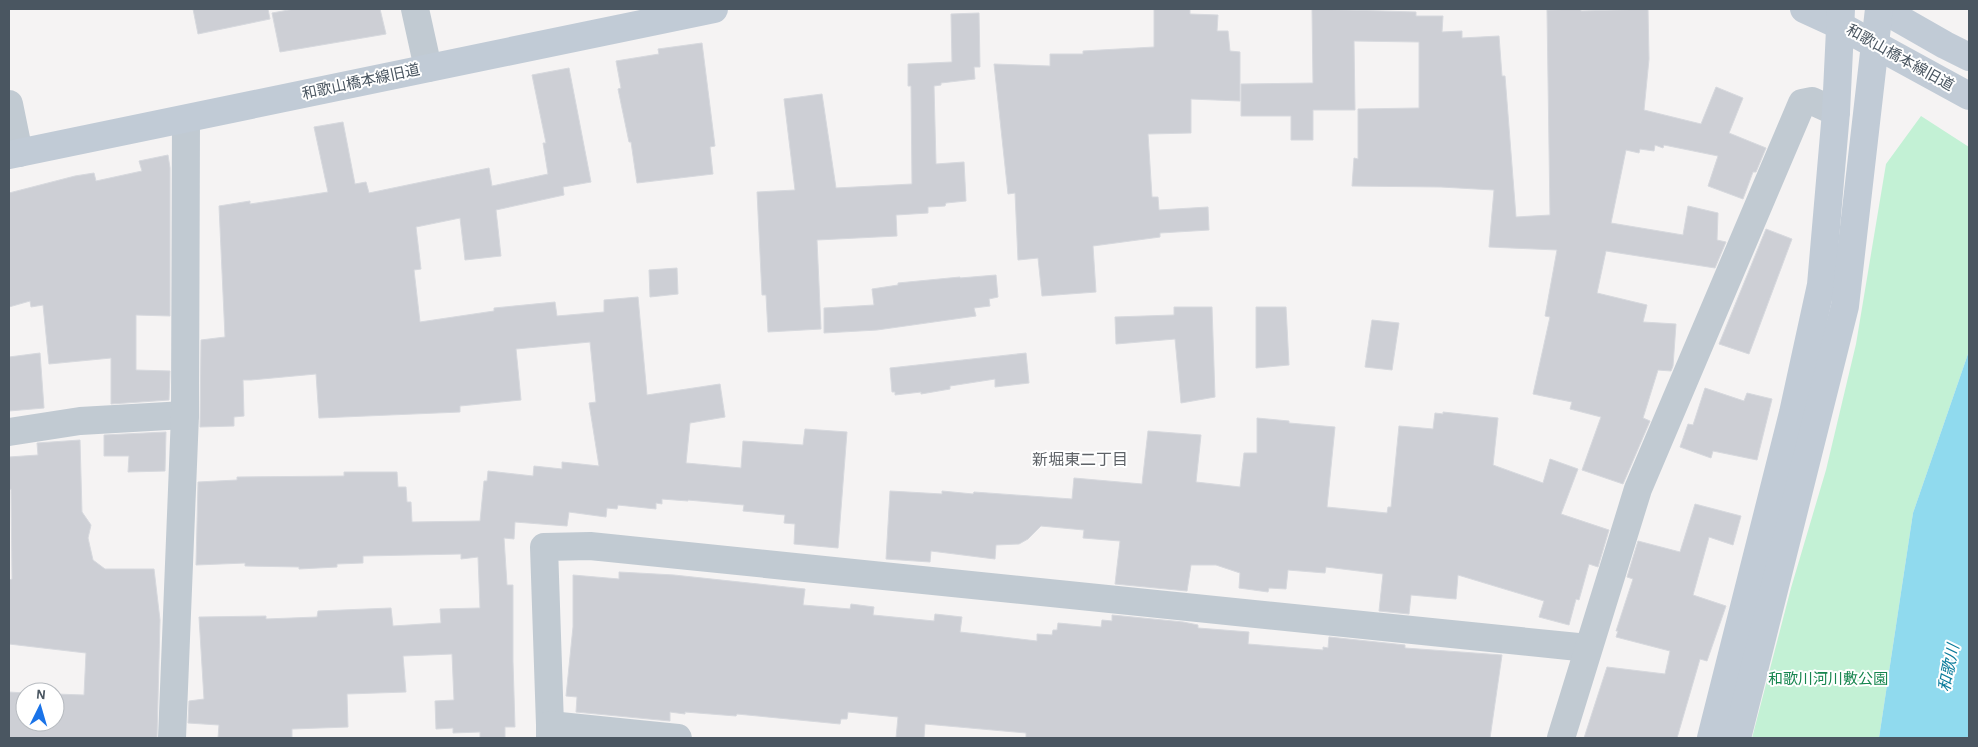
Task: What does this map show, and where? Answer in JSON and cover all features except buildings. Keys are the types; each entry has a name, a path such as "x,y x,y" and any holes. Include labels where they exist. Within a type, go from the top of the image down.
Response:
{"street":[{"path":"415,9 428,68"},
{"name":"和歌山橋本線旧道","path":"14,154 714,9"},
{"name":"和歌山橋本線旧道","path":"1804,9 1841,17 1875,44 1969,96"},
{"path":"1737,738 1845,306 1880,9 1969,57"},
{"path":"1711,738 1793,414 1822,285 1836,112 1841,17"},
{"path":"1561,738 1638,489 1802,103 1812,101 1836,112"},
{"path":"9,104 14,154"},
{"path":"172,738 185,415 186,119"},
{"path":"9,432 80,421 185,415"},
{"path":"678,738 550,732 544,547 590,546 1588,648"}],"green space":[{"name":"和歌川河川敷公園","path":"1921,116 1969,147 1969,351 1913,513 1879,738 1752,738 1791,588 1826,470 1856,344 1886,164"}],"water":[{"name":"和歌川","path":"1969,351 1969,738 1879,738 1913,513"}],"district":[{"name":"新堀東二丁目","path":"1080,460"}]}
